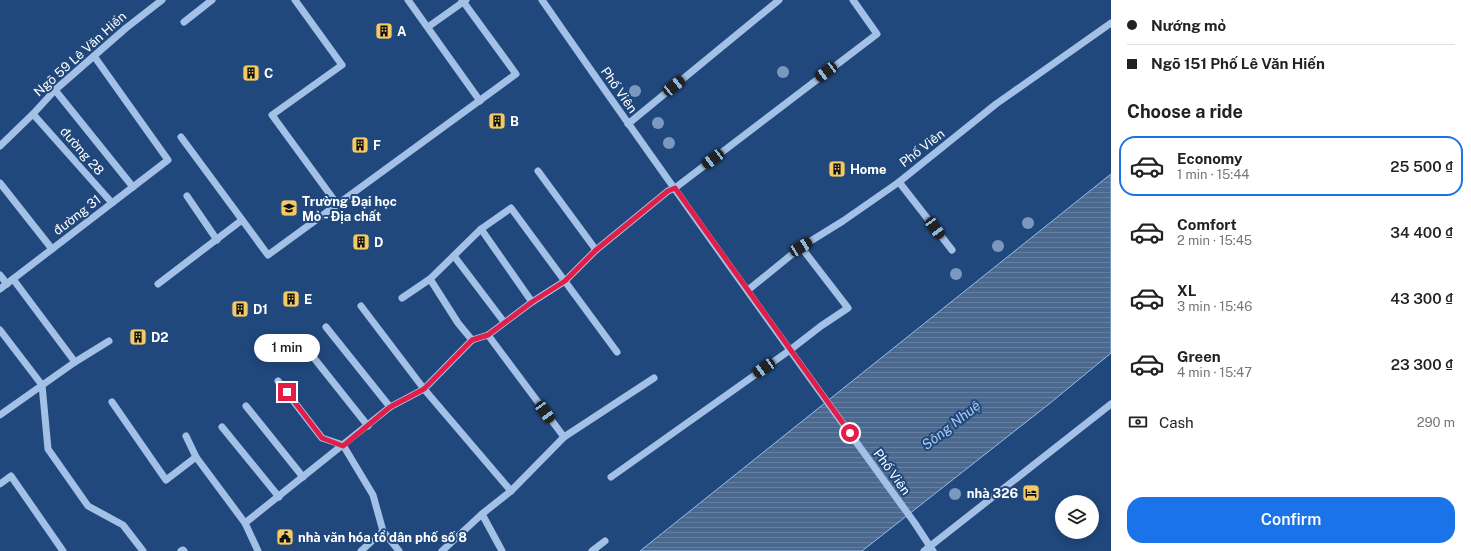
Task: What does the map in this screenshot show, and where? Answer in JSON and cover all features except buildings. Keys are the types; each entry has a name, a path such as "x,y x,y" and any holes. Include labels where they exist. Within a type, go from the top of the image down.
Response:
{"street":[{"name":"Ngõ 59 Lê Văn Hiến","path":"0,146 55,90 162,0"},
{"path":"184,22 212,0"},
{"path":"295,0 342,65 272,115 337,204"},
{"path":"408,0 480,101"},
{"name":"Phố Viên","path":"542,0 628,124 914,522 929,550"},
{"path":"628,124 779,0"},
{"path":"246,523 390,407 424,389 472,340 488,335 532,302 565,281 596,250 668,191 675,188 877,34 853,0"},
{"path":"181,136 268,255 516,74 464,1 428,28"},
{"name":"Phố Viên","path":"748,290 801,247 843,221 899,182 996,104 1111,23"},
{"name":"đường 31","path":"0,289 168,160 94,56"},
{"path":"55,90 133,187"},
{"name":"đường 28","path":"33,114 112,203"},
{"path":"538,172 596,250"},
{"path":"899,182 952,250"},
{"path":"0,183 52,249"},
{"path":"187,196 217,240"},
{"path":"402,298 430,279 482,229 512,208 617,352"},
{"path":"158,284 242,220"},
{"path":"482,229 532,302"},
{"path":"611,477 848,308 801,247"},
{"path":"454,256 504,322"},
{"path":"0,275 10,281 75,362"},
{"path":"430,279 458,323 472,340"},
{"path":"361,306 424,389 511,490"},
{"path":"326,327 390,407"},
{"path":"0,330 42,385 48,449 88,506 123,525 143,551"},
{"path":"488,335 564,437"},
{"path":"0,415 75,362 109,341"},
{"path":"302,343 368,426"},
{"path":"442,551 482,514 511,490 564,437 654,378"},
{"path":"278,381 322,438 343,446 373,495 383,531 399,551"},
{"path":"112,402 166,480 196,457"},
{"path":"929,550 1111,404"},
{"path":"246,406 303,477"},
{"path":"222,427 279,497"},
{"path":"186,436 196,457 246,523 258,551"},
{"path":"0,484 11,476 63,551"},
{"path":"482,514 502,551"},
{"path":"361,551 383,531"},
{"path":"592,551 605,541"}],"water":[{"name":"Sông Nhuệ","path":"1111,174 1111,353 1049,404 862,551 640,551"}],"place":[{"name":"A","path":"384,31"},
{"name":"C","path":"251,73"},
{"name":"B","path":"497,121"},
{"name":"F","path":"360,145"},
{"name":"Home","path":"837,169"},
{"name":"Trường Đại học Mỏ - Địa chất","path":"289,208"},
{"name":"D","path":"361,242"},
{"name":"E","path":"291,299"},
{"name":"D1","path":"240,309"},
{"name":"D2","path":"138,337"},
{"name":"nhà 326","path":"1031,493"},
{"name":"nhà văn hóa tổ dân phố số 8","path":"285,537"}],"route":[{"path":"287,392 322,438 343,446 390,407 424,389 472,340 488,335 532,302 565,281 596,250 668,191 675,188 850,433"}]}
